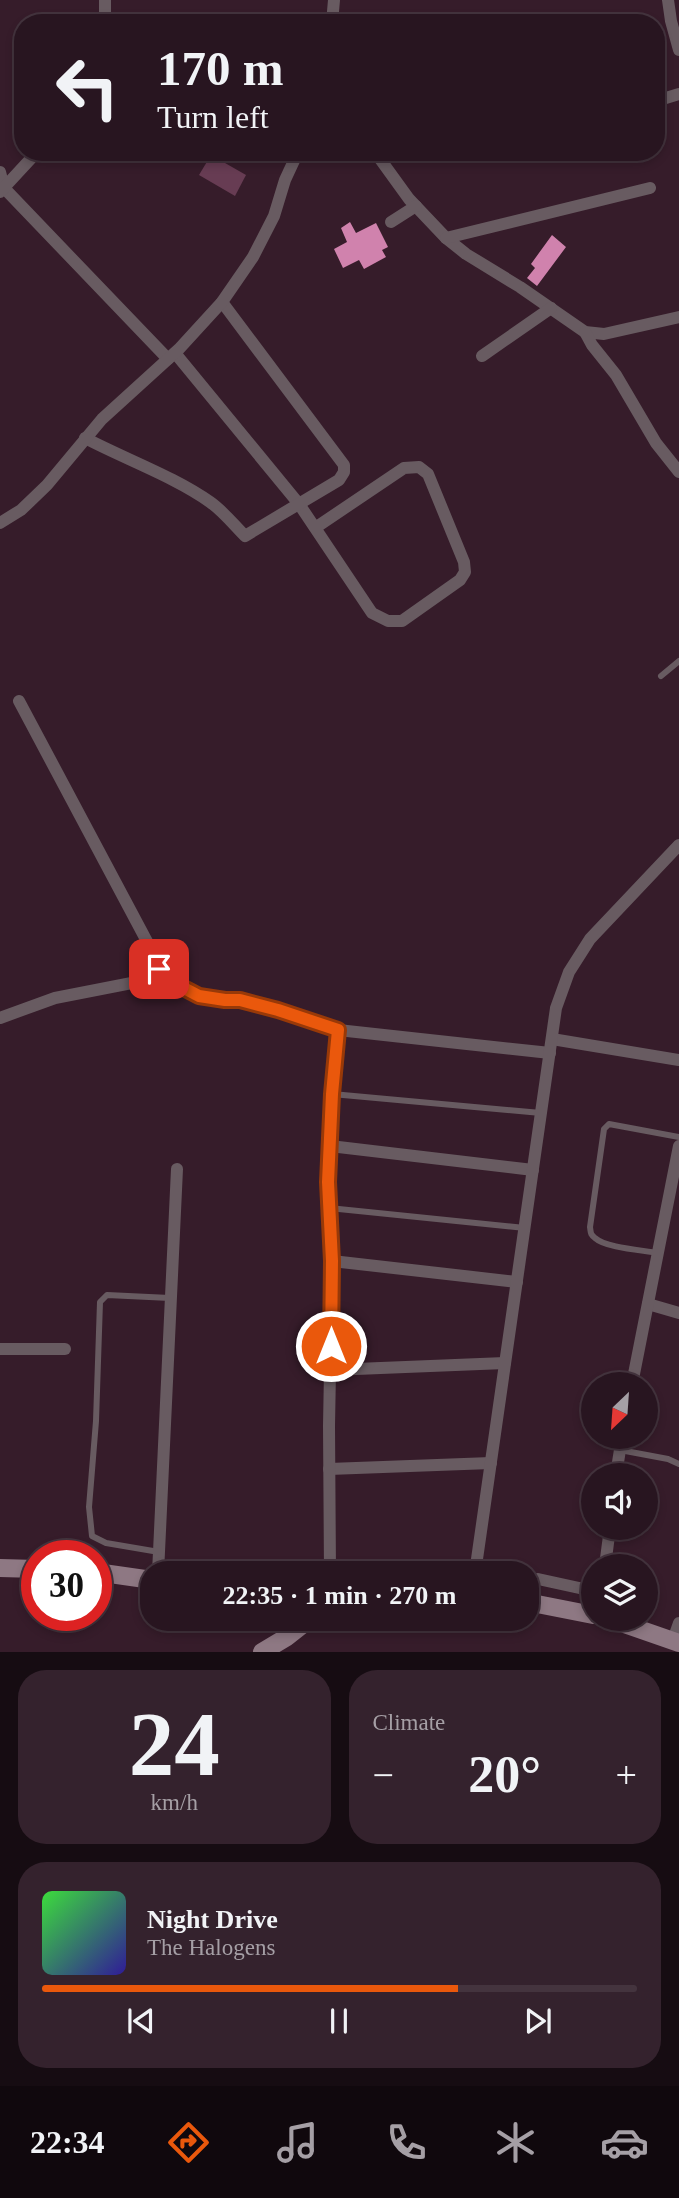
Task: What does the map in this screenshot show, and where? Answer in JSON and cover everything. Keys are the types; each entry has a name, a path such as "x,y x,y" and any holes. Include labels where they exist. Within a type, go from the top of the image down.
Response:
{"street":[{"path":"667,0 679,50"},
{"path":"2,190 29,161"},
{"path":"0,523 21,510 47,485 102,419 172,356 222,302 253,257 274,216 294,161"},
{"path":"381,161 416,206 446,238 585,332 616,375 656,443 679,472"},
{"path":"0,172 2,190 172,356 299,504 315,528 372,613 388,621 402,621 460,580 465,572 464,562 428,474 419,467 404,468 315,528"},
{"path":"446,238 650,188"},
{"path":"391,222 416,206"},
{"path":"85,438 177,482 213,503 245,536 339,480 344,472 344,465 222,302"},
{"path":"482,356 551,308"},
{"path":"585,332 604,334 679,317"},
{"path":"0,1018 55,998 147,981 157,974 159,964 19,701"},
{"path":"477,1561 556,1008 561,990 590,939 679,845"},
{"path":"157,974 199,996 250,1002 338,1030 550,1053"},
{"path":"330,1561 332,1261 329,1208 332,1094 338,1030"},
{"path":"552,1039 679,1059"},
{"path":"330,1146 533,1170"},
{"path":"634,1372 679,1146"},
{"path":"159,1561 177,1169"},
{"path":"332,1261 517,1282"},
{"path":"648,1304 679,1313"},
{"path":"0,1349 65,1349"},
{"path":"331,1370 505,1363"},
{"path":"329,1469 491,1463"},
{"path":"0,1568 21,1569"},
{"path":"112,1574 140,1578"},
{"path":"539,1579 581,1588"},
{"path":"539,1604 581,1613"},
{"path":"658,1630 677,1635"},
{"path":"262,1652 293,1631"}],"lane":[{"path":"661,676 679,661"},
{"path":"332,1094 541,1113"},
{"path":"658,1253 606,1243 591,1233 604,1129 609,1124 679,1136"},
{"path":"329,1208 525,1228"},
{"path":"159,1552 106,1543 92,1535 89,1507 96,1421 100,1303 107,1295 171,1298"},
{"path":"637,1449 679,1464"}],"shaded area":[{"path":"207,161 222,161 246,175 235,196 199,175"}],"building":[{"path":"350,222 356,233 376,223 388,247 382,250 386,257 364,269 359,260 343,268 334,249 347,242 341,228"},
{"path":"552,235 566,247 537,286 527,278 535,268 531,264"}],"route":[{"path":"159,969 157,974 199,996 240,1000 338,1030 328,1182 332,1261 331,1346"}]}
